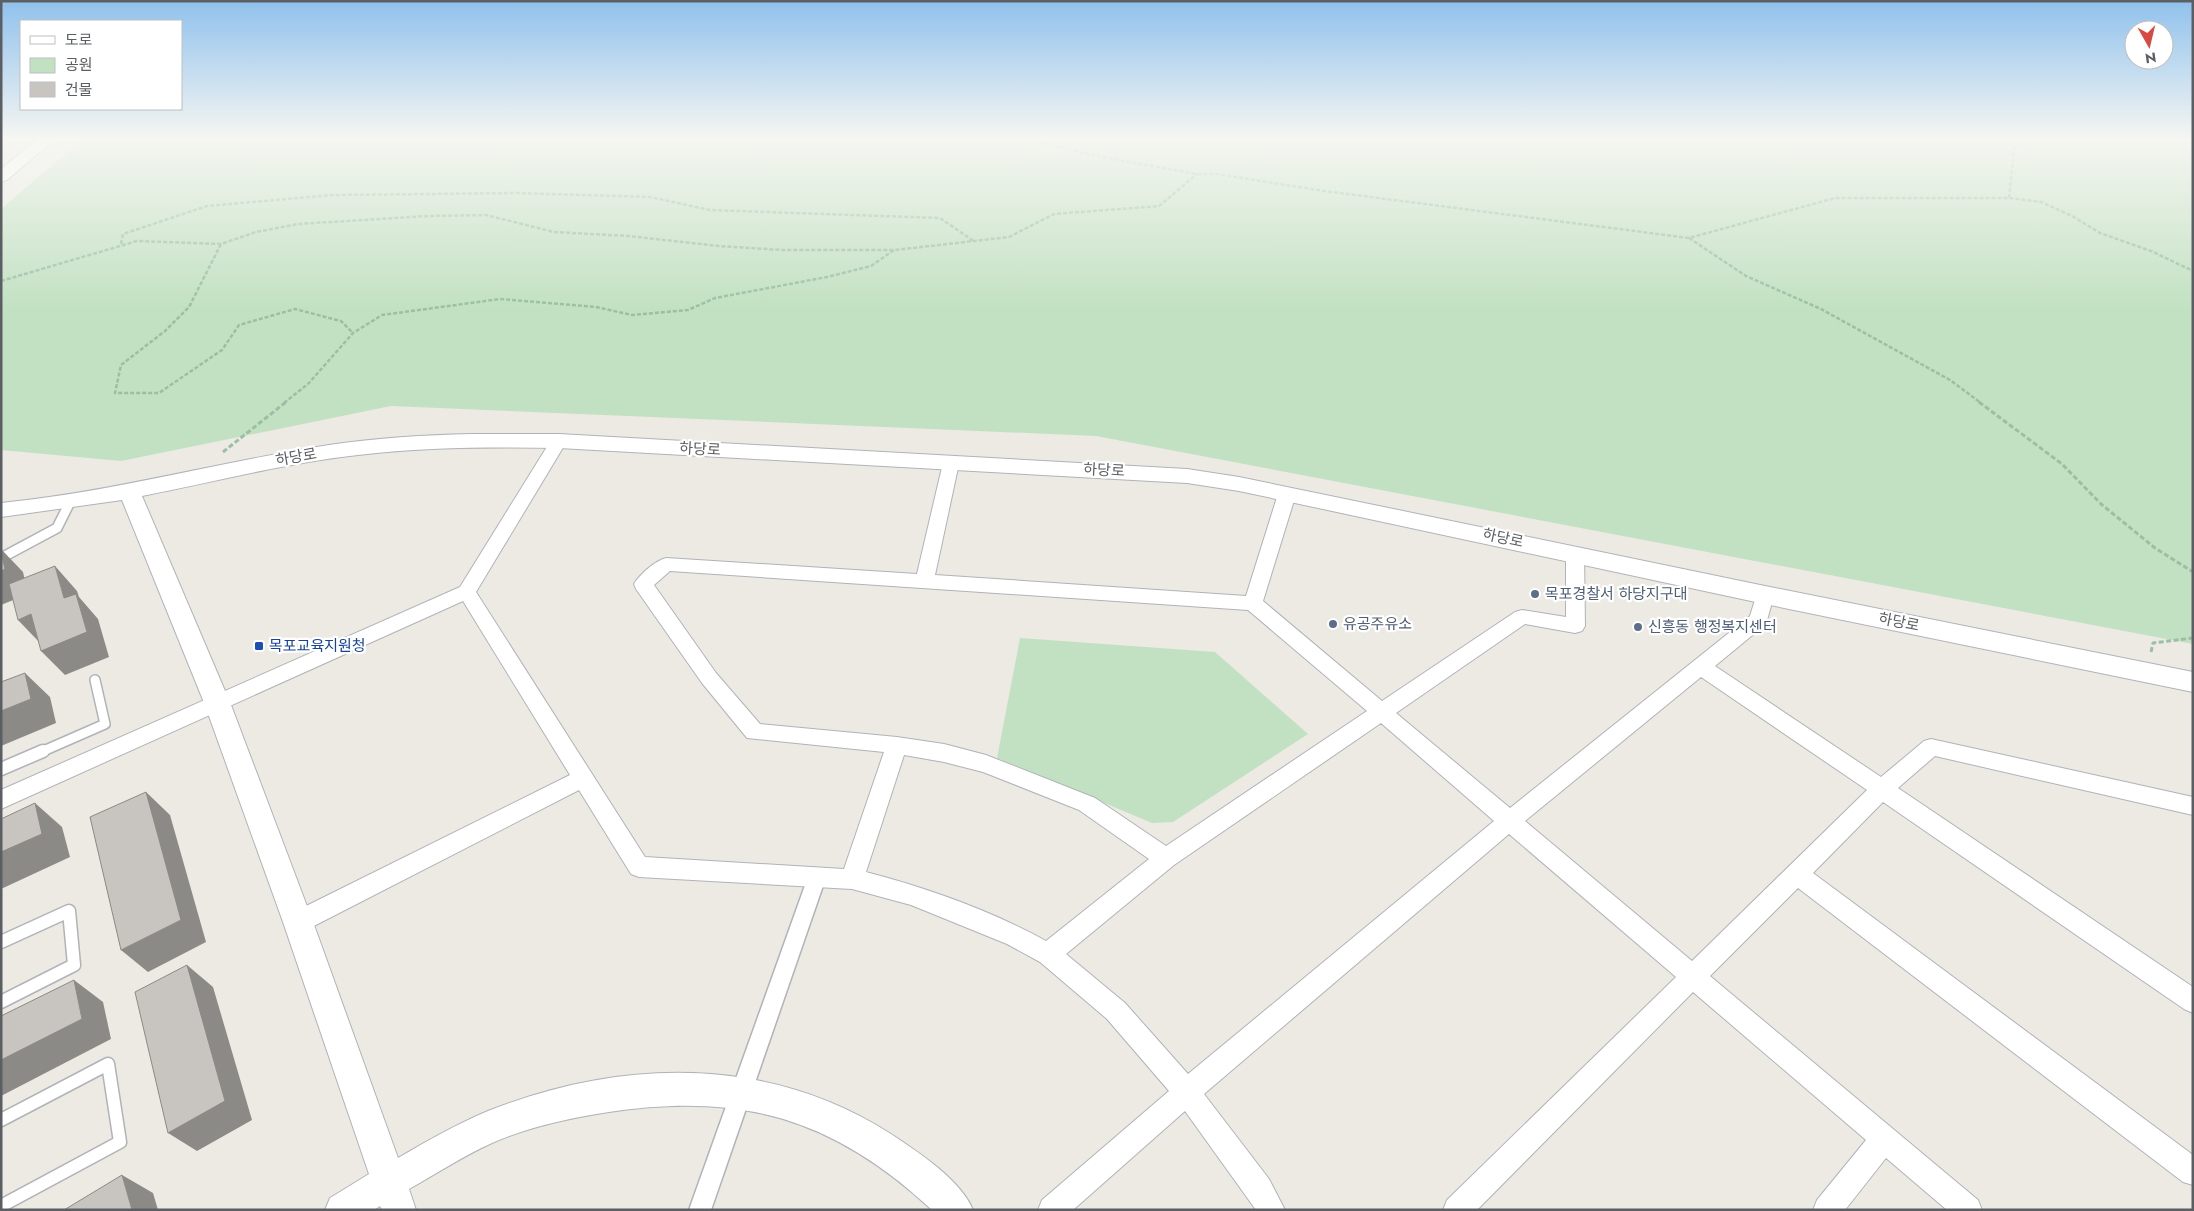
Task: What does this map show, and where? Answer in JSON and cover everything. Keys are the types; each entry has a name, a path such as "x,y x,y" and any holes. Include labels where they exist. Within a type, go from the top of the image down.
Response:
{"street":[{"name":"하당로","path":"1,510 70,502 129,492 191,478 330,452 393,444 466,440 559,441 1187,476 1287,494 1575,553 1765,595 2193,682"},
{"path":"1,800 218,705 466,592 559,441"},
{"path":"924,582 950,463"},
{"path":"129,492 218,705 298,922 394,1195"},
{"path":"1253,603 1287,494"},
{"path":"1048,954 1166,858 1522,617 1575,626 1575,553"},
{"path":"1166,858 1086,804 986,764 944,752 897,745 754,732 709,678 643,584 666,564 1253,603 1968,1210"},
{"path":"466,592 638,867 852,879 913,895 1015,936 1048,954 1116,1011 1187,1092 1259,1189 1271,1210"},
{"path":"1052,1210 1187,1092 1509,821 1702,667 1759,619 1765,595"},
{"path":"1702,667 2193,1001"},
{"path":"852,879 897,745"},
{"path":"1457,1210 1882,789 1931,747 2193,806"},
{"path":"298,922 583,778"},
{"path":"1797,874 2193,1172"},
{"path":"700,1210 817,877"},
{"path":"342,1210 394,1195 488,1128 576,1101 623,1093 690,1089 774,1098 864,1136 900,1158 956,1210"},
{"path":"1828,1210 1884,1139"}],"lane":[{"path":"1,558 57,528 70,502"},
{"path":"1,769 105,724 96,680"},
{"path":"1,942 69,911 74,965 1,1002"},
{"path":"1,1120 108,1064 120,1142 1,1206"}],"path":[{"path":"121,245 123,234 207,206 332,195 377,195"},
{"path":"568,195 650,197 710,210 940,218 975,242"},
{"path":"1,281 137,241 221,244 256,232 298,224 428,216 486,215 554,232 628,236 783,250 895,250 975,242 985,238 1009,237 1054,214 1159,206 1173,195"},
{"path":"1351,195 1688,238 1835,198 2009,198 2041,202 2072,216 2100,233 2151,252 2193,271"},
{"path":"1688,238 1746,276 1821,309 1950,380 2062,464 2101,504 2155,548 2193,572"},
{"path":"221,244 189,307 165,331 121,365 115,393 159,393 222,350 239,325 295,310 341,321 353,333"},
{"path":"191,478 308,384 353,333 382,315 500,299 596,307 632,315 688,310 715,298 827,277 871,266 895,250"},
{"path":"2157,674 2150,654 2153,644 2193,638"}],"green space":[{"path":"18,195 2193,195 2193,644 1096,436 391,406 121,461 1,450 1,209"},
{"path":"1020,638 1215,652 1308,734 1173,822 1152,823 997,758"}],"building":[{"path":"1,552 5,569 1,571"},
{"path":"55,566 64,598 76,594 87,632 41,651 31,614 18,620 9,584"},
{"path":"25,673 31,699 1,711 1,682"},
{"path":"146,792 181,920 121,950 90,817"},
{"path":"35,803 42,834 1,852 1,819"},
{"path":"187,965 225,1101 168,1133 135,992"},
{"path":"74,980 82,1019 1,1060 1,1016"},
{"path":"122,1175 132,1210 64,1210"}],"place":[{"name":"목포경찰서 하당지구대","path":"1535,594"},
{"name":"유공주유소","path":"1333,624"},
{"name":"신흥동 행정복지센터","path":"1638,627"},
{"name":"목포교육지원청","path":"259,646"}]}
